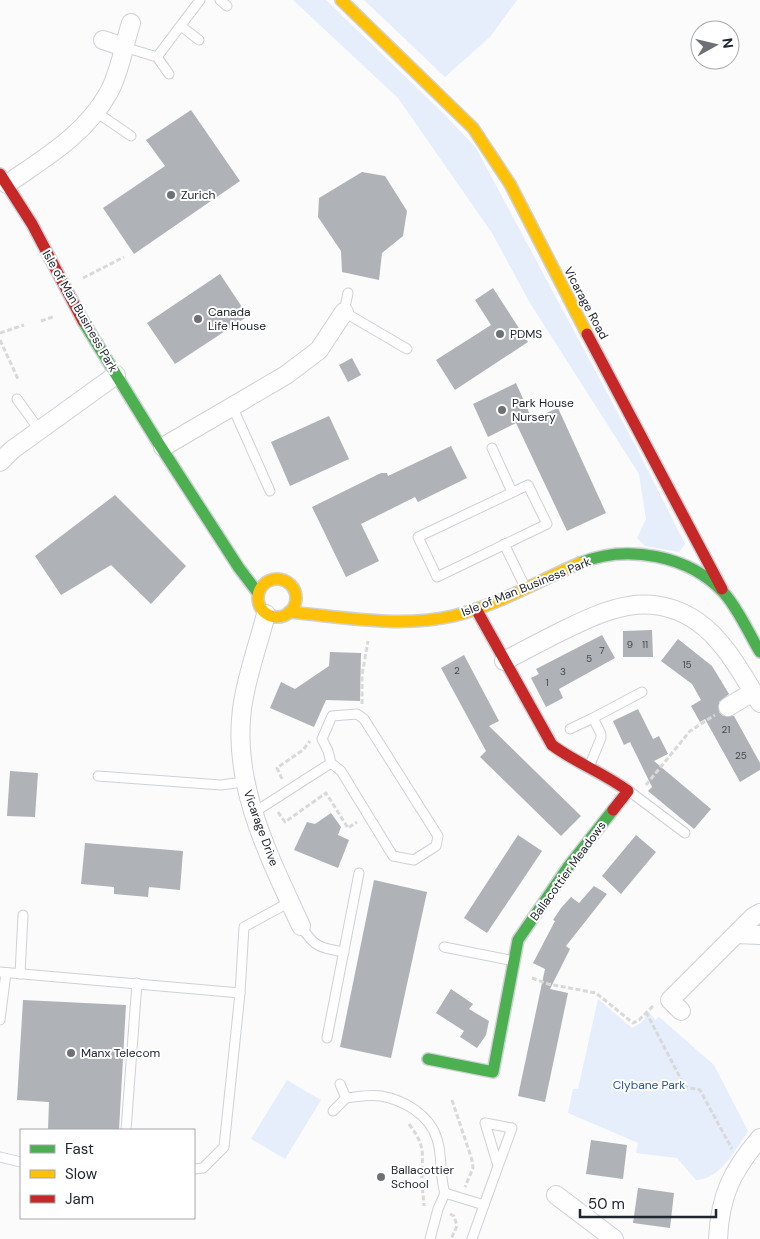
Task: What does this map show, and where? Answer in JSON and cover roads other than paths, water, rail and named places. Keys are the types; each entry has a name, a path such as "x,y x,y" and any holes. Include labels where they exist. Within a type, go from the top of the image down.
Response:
{"main road":[{"name":"Vicarage Road","path":"341,0 473,128 510,184 550,265 723,592 760,652"},
{"name":"Isle of Man Business Park","path":"4,179 20,202 79,313 116,374 239,568 258,593"},
{"name":"Isle of Man Business Park","path":"282,611 361,620 413,620 451,616 476,609 526,590 586,561 627,553 668,558 697,571 723,592"},
{"name":"Isle of Man Business Park","path":"239,568 265,583"},
{"path":"274,579 283,580 290,585 295,593 282,611 258,601 258,593 265,583 274,579"},
{"path":"476,609 552,746 606,775 628,791"},
{"name":"Ballacottier Meadows","path":"428,1059 493,1072 518,940 568,867 628,791"}],"street":[{"path":"4,179 71,140 96,112 109,91 131,23"},
{"path":"103,40 124,47"},
{"path":"163,447 286,375 319,350 344,312"},
{"path":"0,462 12,450 116,374"},
{"path":"504,661 605,610 628,605 654,605 698,622 722,644 756,698 728,708"},
{"name":"Vicarage Drive","path":"282,611 260,639 246,683 241,710 240,740 244,782 253,813 301,926"},
{"path":"675,1005 736,934 760,913"},
{"path":"736,934 760,935"},
{"path":"718,1239 719,1213 726,1188 742,1160 760,1138"},
{"path":"556,1195 614,1239"}],"lane":[{"path":"157,57 200,0"},
{"path":"181,26 199,40"},
{"path":"124,47 157,57 169,74"},
{"path":"96,112 131,136"},
{"path":"348,293 344,312 407,349"},
{"path":"17,399 40,431"},
{"path":"232,408 270,491"},
{"path":"492,448 512,492"},
{"path":"528,485 547,524 504,544 437,577 418,538 528,485"},
{"path":"504,544 526,590"},
{"path":"570,730 642,692"},
{"path":"357,714 364,719 438,836 436,846 414,860 393,856 341,771 331,763 322,739 332,716 357,714"},
{"path":"589,767 602,734 593,718"},
{"path":"253,813 331,763"},
{"path":"98,776 221,785 244,782"},
{"path":"628,791 685,834"},
{"path":"327,1038 359,873"},
{"path":"195,1169 203,1168 224,1147 240,993 244,927 290,902"},
{"path":"20,974 22,915"},
{"path":"301,926 310,940 320,948 344,952"},
{"path":"444,947 513,966"},
{"path":"0,1020 3,973 240,993"},
{"path":"126,1129 137,983"},
{"path":"340,1084 346,1098"},
{"path":"333,1111 346,1098 380,1096 406,1104 425,1118 437,1138 441,1159 441,1181 445,1193 438,1209 430,1239"},
{"path":"472,1239 512,1128 484,1123 498,1166"},
{"path":"0,1157 20,1162"},
{"path":"445,1193 484,1205"}],"place":[{"name":"Zurich","path":"171,195"},
{"name":"Canada Life House","path":"198,319"},
{"name":"PDMS","path":"500,334"},
{"name":"Park House Nursery","path":"502,410"},
{"name":"Manx Telecom","path":"71,1053"},
{"name":"Ballacottier School","path":"381,1177"}],"park label":[{"name":"Clybane Park","path":"649,1085"}]}
